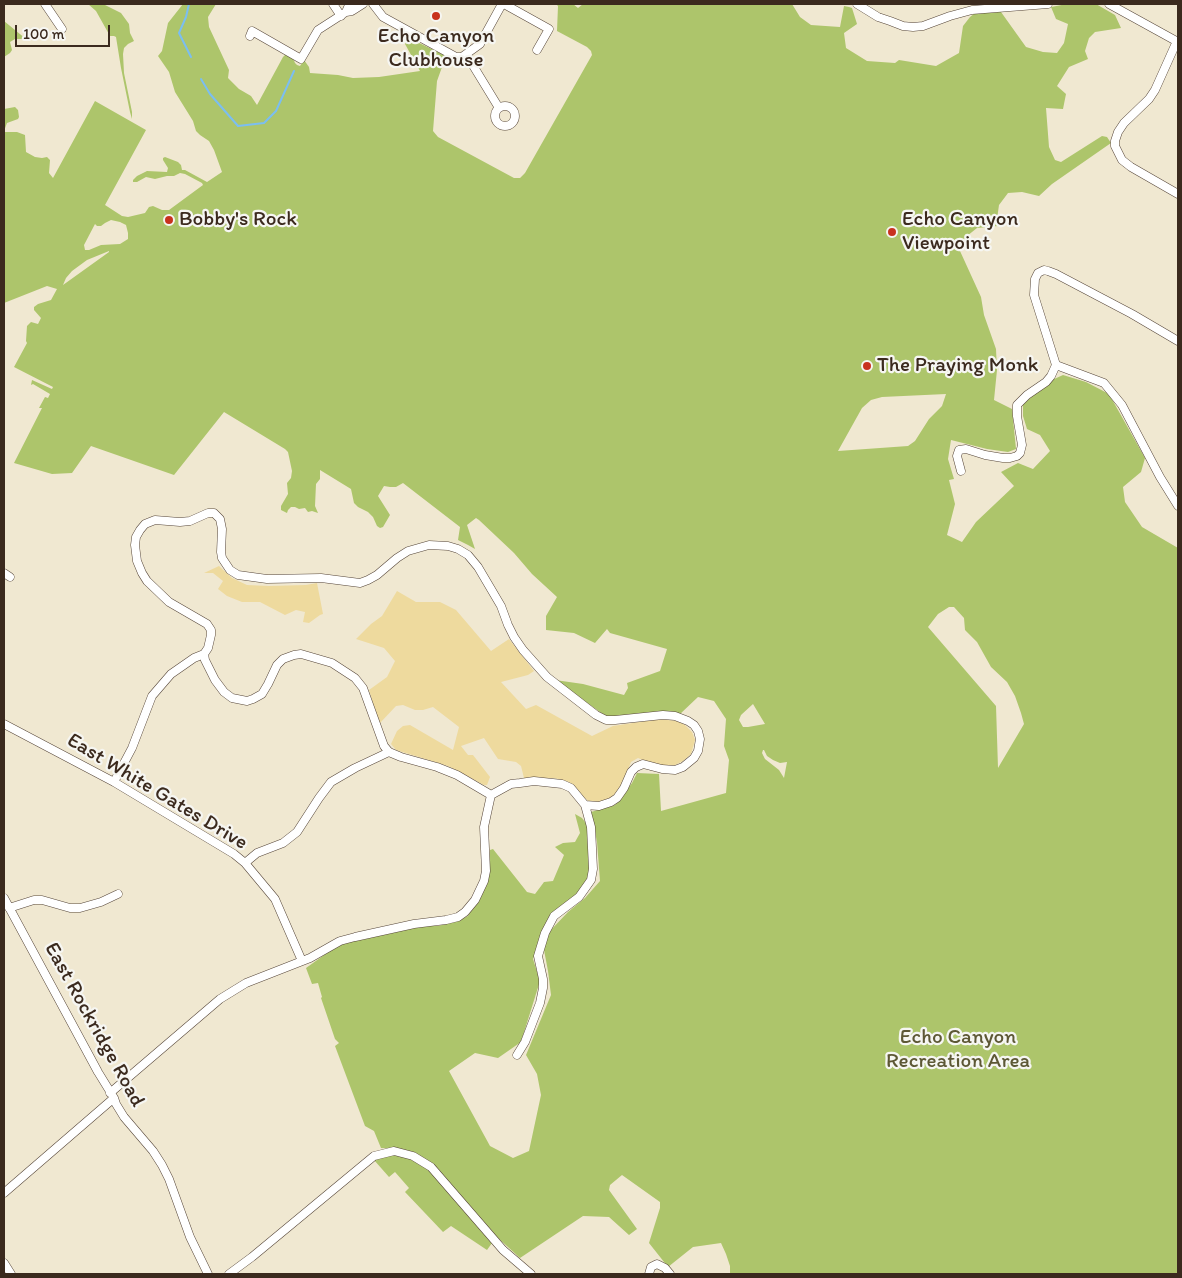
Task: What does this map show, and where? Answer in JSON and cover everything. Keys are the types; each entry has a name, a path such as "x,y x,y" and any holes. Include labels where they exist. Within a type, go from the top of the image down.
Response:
{"street":[{"path":"44,4 62,29"},
{"path":"333,4 344,14"},
{"path":"344,14 349,5 352,4"},
{"path":"250,36 252,32 301,59 316,33 363,4"},
{"path":"373,4 383,17 456,57 462,57 480,44 503,4 549,29 538,50"},
{"path":"858,4 890,22 913,27 923,26 972,10 1048,4"},
{"path":"1109,4 1178,42 1155,90 1149,99 1124,123 1114,140 1122,160 1178,194"},
{"path":"466,54 499,108"},
{"path":"961,471 956,456 959,450 966,449 1003,458 1017,456 1020,453 1022,446 1017,405 1027,395 1046,382 1056,365 1034,295 1035,279 1038,273 1044,270 1048,271 1132,314 1178,341"},
{"path":"1056,365 1104,383 1122,405 1160,477 1178,506"},
{"path":"114,782 132,748 152,696 171,674 194,658 204,654 208,648 211,635 211,630 207,624 168,602 147,581 137,561 136,537 144,524 154,520 190,521 208,513 214,513 220,519 222,529 220,552 230,570 238,575 267,580 321,578 360,583 368,580 408,551 429,546 448,546 458,549 468,555 478,567 501,606 514,637 524,650 547,677 596,715 606,720 663,715 675,716 694,725 700,739 698,752 683,767 676,770 662,769 643,764 631,772 618,798 599,806 585,805"},
{"path":"4,573 10,577 4,578"},
{"path":"204,654 215,680 224,692 232,698 247,700 262,694 276,665 283,659 301,654 332,663 355,678 363,688 384,746 389,752 457,775 491,795"},
{"name":"East White Gates Drive","path":"4,724 114,782 234,854 275,899 302,961"},
{"path":"244,863 257,853 283,843 297,832 331,782 389,752"},
{"path":"4,1193 220,999 232,991 252,980 310,958 340,942 414,924 446,920 458,917 465,912 475,900 484,881 486,871 484,827 491,795 511,784 534,781 549,782 571,788 585,805 591,827 591,880 579,896 554,916 545,933 538,956 544,988 525,1042 517,1054"},
{"path":"9,908 34,900 42,900 70,908 80,908 101,902 118,894"},
{"name":"East Rockridge Road","path":"4,898 116,1104 162,1165 190,1237 208,1274"},
{"path":"229,1274 374,1156 394,1151 413,1156 432,1166 503,1250 531,1274"},
{"path":"4,1263 10,1274"},
{"path":"649,1274 651,1267 657,1264 665,1268 670,1274"}],"green space":[{"path":"88,4 104,4 121,13 129,24 130,33 134,41 124,48 123,54 124,73 132,119 116,37 110,36 96,11"},
{"name":"Echo Canyon Recreation Area","path":"183,4 216,4 208,17 209,27 229,70 228,78 239,89 251,96 257,105 287,53 292,56 297,65 300,66 304,60 309,67 310,73 353,78 379,77 420,71 405,44 409,38 446,56 437,81 433,131 438,137 514,178 520,178 525,173 592,55 587,47 557,31 558,6 556,4 573,4 578,8 583,4 792,4 800,17 811,25 840,27 844,6 852,8 857,24 844,33 846,48 867,61 895,63 899,60 936,66 959,53 963,26 975,13 1001,12 1026,47 1043,52 1057,53 1064,43 1068,24 1056,19 1051,7 1067,4 1096,4 1115,15 1121,28 1095,32 1089,38 1085,51 1088,59 1069,67 1057,86 1066,94 1063,109 1046,108 1049,147 1055,160 1061,162 1102,136 1107,137 1111,143 1052,184 1039,196 1022,192 1008,193 999,205 998,226 977,228 962,242 960,251 981,297 984,315 996,349 997,370 994,400 1012,409 1016,449 1008,452 951,440 948,459 954,479 949,480 955,504 947,535 962,542 976,522 1014,486 1001,472 1018,463 1033,469 1050,451 1040,435 1027,429 1023,416 1023,404 1052,380 1063,375 1086,382 1109,394 1145,458 1141,472 1123,487 1125,502 1142,527 1178,548 1178,1274 730,1274 730,1266 721,1243 693,1247 668,1267 649,1243 660,1208 660,1202 622,1175 610,1185 609,1190 637,1229 629,1235 609,1217 583,1216 520,1258 468,1207 438,1169 429,1161 401,1149 381,1148 374,1131 365,1126 335,1046 339,1043 335,1039 318,983 312,984 306,968 341,943 419,926 438,926 455,922 468,916 488,877 490,850 493,849 527,892 535,894 544,882 553,881 564,855 555,847 563,843 575,842 580,833 575,814 582,818 589,827 589,876 580,893 551,914 544,929 533,959 540,981 521,1042 498,1058 475,1053 449,1071 490,1146 513,1158 529,1151 541,1095 537,1074 526,1055 551,995 544,950 548,933 600,881 597,842 591,812 615,805 632,783 637,773 659,774 661,811 726,793 729,760 724,746 726,719 714,701 698,697 679,715 645,714 607,717 555,680 583,684 624,695 628,688 627,683 660,671 667,649 610,633 607,629 595,643 574,633 546,630 546,616 557,597 479,520 476,518 467,525 475,549 458,540 460,527 403,483 396,487 384,486 378,496 390,515 383,527 380,528 368,512 354,503 351,489 320,470 320,479 316,484 315,506 318,513 308,512 305,508 299,509 295,507 291,507 287,513 281,510 281,506 288,494 287,483 291,478 292,471 288,452 224,412 174,475 91,446 72,473 52,474 14,463 42,408 39,408 45,397 48,398 50,394 33,384 31,385 32,380 52,389 53,387 14,367 27,343 27,326 31,322 38,324 41,318 34,310 34,307 51,300 57,289 47,286 4,303 4,131 25,135 26,152 35,157 47,157 50,160 49,173 53,178 95,101 146,130 105,205 122,216 128,217 145,213 149,207 153,206 162,210 169,210 203,185 180,173 174,176 155,179 146,177 133,182 137,176 147,171 167,172 168,168 163,160 165,157 178,162 182,170 207,182 222,172 214,150 209,141 196,131 193,121 175,92 169,72 158,56 162,51 168,23","holes":["111,220 126,225 128,239 120,244 101,245 85,250 84,245 95,224 101,226","109,251 63,285 72,271 87,260","946,394 942,406 929,419 915,441 908,446 838,451 862,408 871,400 882,397","949,607 954,607 964,618 965,630 977,642 991,667 1007,682 1015,696 1024,724 998,768 996,706 928,627 938,614","753,704 765,724 743,727 739,720 741,715","763,750 773,760 780,763 787,762 784,778 779,770 765,759 762,753"]},
{"path":"4,21 26,39 15,39 10,42 12,50 4,57"},
{"path":"15,107 18,110 18,119 7,123 4,131 4,109"},
{"path":"395,1155 418,1161 430,1169 492,1243 487,1250 451,1226 443,1232 405,1192 409,1188 395,1172 389,1177 374,1160 384,1156"}],"sand":[{"path":"219,566 232,578 247,585 306,585 317,583 323,614 309,623 303,622 305,612 296,610 285,615 260,602 242,602 227,596 218,589 223,581 213,573 204,573"},
{"path":"397,591 416,602 440,602 456,610 491,651 509,639 534,671 528,675 501,682 526,709 536,705 592,736 613,726 659,719 677,721 685,725 692,732 695,740 691,754 675,765 665,766 655,765 638,758 631,762 622,785 612,799 599,804 590,802 569,782 554,778 524,778 521,766 516,762 498,759 484,738 461,746 468,755 473,755 490,777 487,785 448,766 396,750 391,744 397,731 403,726 410,725 453,750 459,727 433,707 415,710 403,705 396,706 380,723 378,720 369,690 387,677 395,661 384,648 356,639 382,616"}],"waterway":[{"path":"189,4 179,33 191,57"},
{"path":"201,79 210,94 238,126 264,123 276,111 294,71"}],"place":[{"name":"Echo Canyon Clubhouse","path":"436,16"},
{"name":"Bobby's Rock","path":"169,220"},
{"name":"Echo Canyon Viewpoint","path":"892,232"},
{"name":"The Praying Monk","path":"867,366"}]}
